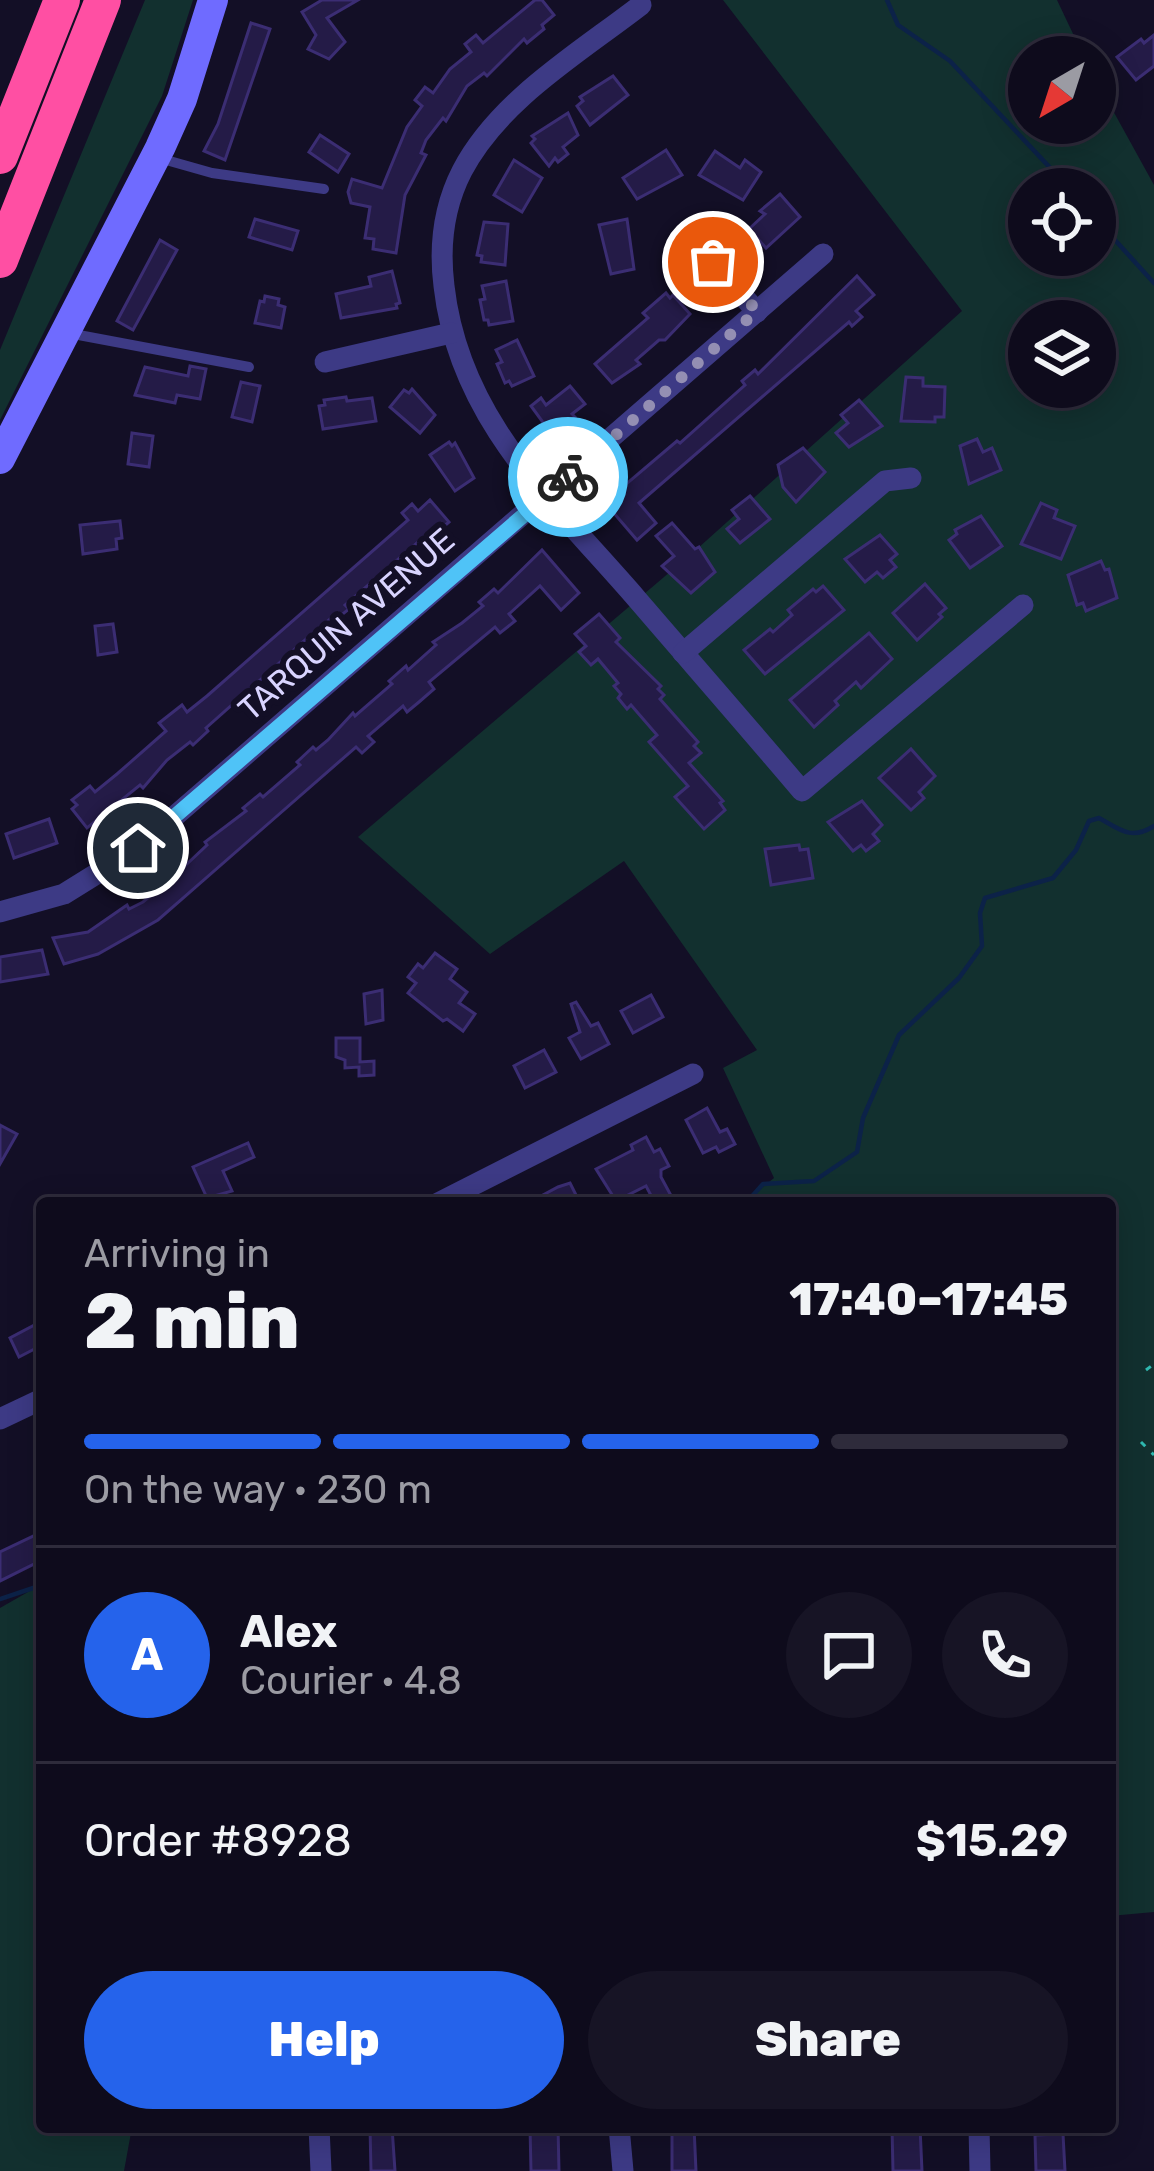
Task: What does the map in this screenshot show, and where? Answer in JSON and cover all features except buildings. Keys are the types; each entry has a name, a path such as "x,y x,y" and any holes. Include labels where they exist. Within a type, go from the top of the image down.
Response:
{"highway":[{"path":"0,156 62,0"},
{"path":"0,260 103,0"}],"main road":[{"path":"0,459 156,157 182,99 213,0"}],"street":[{"path":"641,5 516,104 485,135 452,191 442,237 451,333 483,410 547,496 802,791 1023,604"},
{"path":"692,237 757,311"},
{"name":"TARQUIN AVENUE","path":"0,912 64,894 138,848 823,254"},
{"path":"326,362 451,333"},
{"path":"683,653 885,481 911,478"},
{"path":"450,1197 694,1074"},
{"path":"0,1419 36,1402"},
{"path":"319,2133 321,2171"},
{"path":"619,2133 622,2171"},
{"path":"979,2133 980,2171"}],"lane":[{"path":"156,157 212,173 324,189"},
{"path":"64,332 249,367"}],"path":[{"path":"1146,1370 1154,1364"},
{"path":"1141,1442 1154,1455"}],"green space":[{"path":"145,0 193,0 162,96 0,420 0,350"},
{"path":"723,0 1057,0 1074,36 1008,36 1008,144 1116,144 1116,116 1154,185 1154,1912 1116,1915 1116,1197 750,1197 774,1178 723,1068 757,1050 624,861 490,954 358,837 697,549 962,311"},
{"path":"36,1587 36,2133 131,2133 124,2171 0,2171 0,1608"}],"waterway":[{"path":"887,0 898,25 950,61 1050,168"},
{"path":"1116,241 1154,283"},
{"path":"751,1197 763,1184 814,1181 857,1152 863,1118 899,1035 959,978 982,946 980,913 985,898 1053,878 1076,850 1089,821 1099,818 1132,833 1154,826"},
{"path":"0,1599 36,1587"}],"way so far":[{"path":"568,477 757,311 713,262"}],"route":[{"path":"138,848 568,477"}]}
